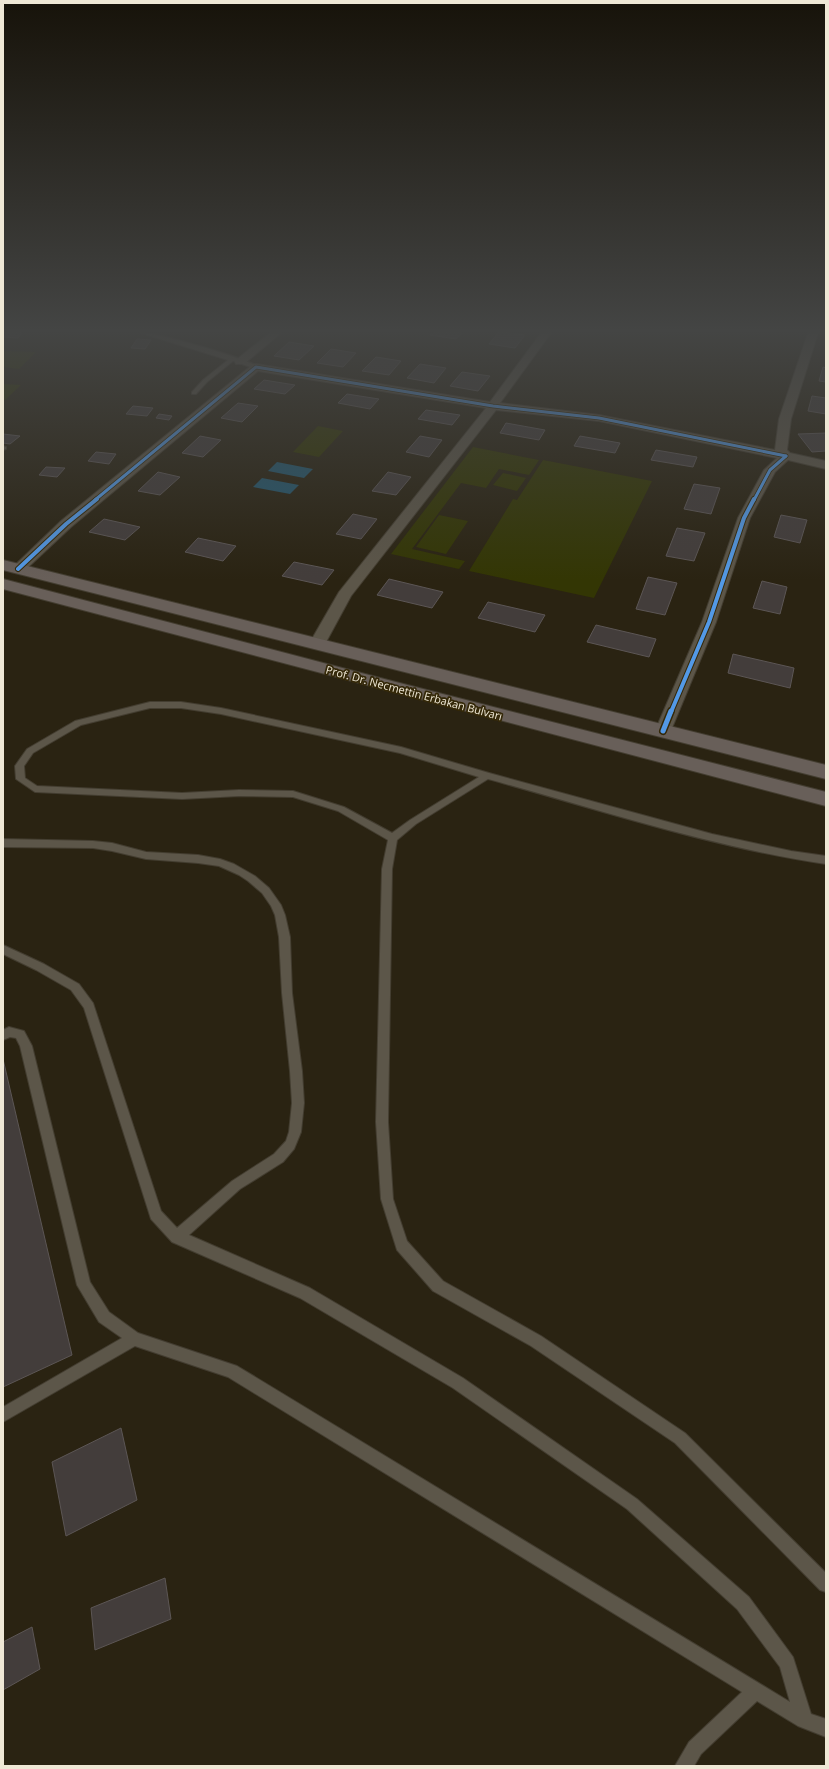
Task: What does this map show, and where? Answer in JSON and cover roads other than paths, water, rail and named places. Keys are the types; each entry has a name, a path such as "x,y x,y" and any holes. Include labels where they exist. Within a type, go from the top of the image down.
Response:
{"main road":[{"name":"Prof. Dr. Necmettin Erbakan Bulvarı","path":"11,567 826,772"},
{"name":"Prof. Dr. Necmettin Erbakan Bulvarı","path":"3,584 403,690 826,798"}],"street":[{"path":"11,567 72,520 198,416"},
{"path":"317,644 344,595 485,416"},
{"path":"577,416 599,418 826,465"},
{"path":"786,416 781,445 781,451 786,456"},
{"path":"663,731 709,622 744,518 770,470 786,456"}],"lane":[{"path":"393,838 341,810 293,794 238,793 182,796 35,788 21,779 19,766 30,751 78,723 115,712 150,705 180,705 221,711 401,750 487,776 712,838 791,855 826,860"},
{"path":"487,776 413,822 393,838 388,870 382,1122 387,1199 402,1245 438,1286 536,1342 680,1438 826,1584"},
{"path":"3,843 95,845 122,849 145,856 208,860 232,867 253,879 262,887 277,906 284,940 288,999 295,1060 298,1116 295,1134 286,1151 278,1160 269,1167 238,1184 220,1198 177,1237"},
{"path":"3,949 40,967 75,987 89,1006 156,1215 177,1237 304,1293 458,1383 632,1504 743,1603 787,1663 804,1720"},
{"path":"3,1034 9,1032 20,1034 26,1046 84,1285 104,1317 134,1340 232,1371 804,1720 826,1728"},
{"path":"3,1415 134,1340"},
{"path":"684,1766 695,1748 757,1690"}],"water":[{"path":"277,462 313,469 304,478 268,471"},
{"path":"262,478 299,485 290,494 253,487"}]}
